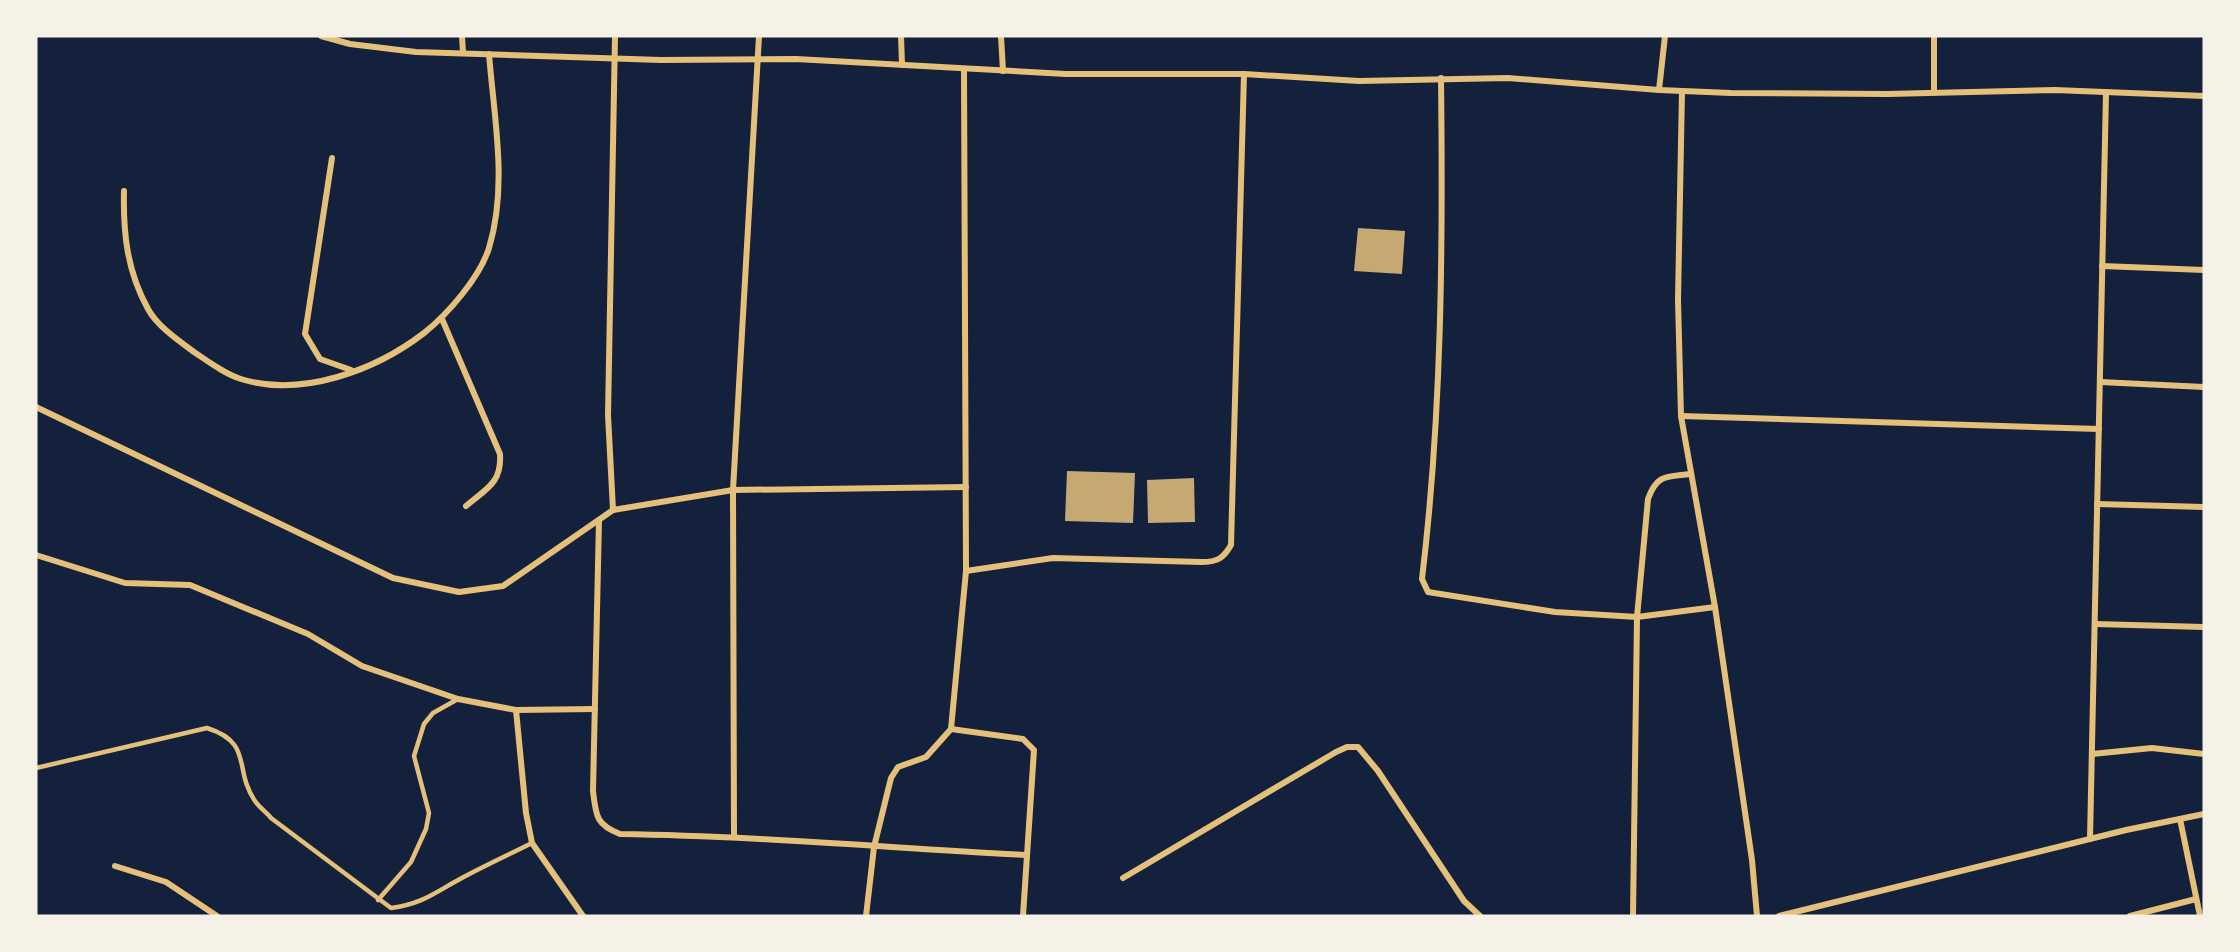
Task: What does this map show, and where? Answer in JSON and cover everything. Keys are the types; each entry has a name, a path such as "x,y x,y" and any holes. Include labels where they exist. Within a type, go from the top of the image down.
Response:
{"street":[{"path":"321,36 350,44 463,53 615,58 759,58 963,70 1244,74 1359,81 1441,78 1555,81 1682,91 1887,94 1934,91 2055,90 2204,96"},
{"path":"462,36 463,53"},
{"path":"613,510 608,415 615,36"},
{"path":"734,836 734,490 759,36"},
{"path":"901,36 902,65"},
{"path":"1001,36 1003,71"},
{"path":"1659,90 1665,36"},
{"path":"1934,36 1934,91"},
{"path":"124,191 123,234 136,283 149,312 178,340 211,364 240,378 271,386 312,383 352,370 401,350 442,319 467,287 488,250 497,216 500,181 489,54"},
{"path":"866,916 874,848 891,778 898,767 926,756 951,729 966,571 963,70"},
{"path":"966,571 1053,558 1215,562 1225,555 1231,545 1244,74"},
{"path":"1441,78 1440,330 1430,511 1422,579 1424,587 1428,592 1555,612 1637,617 1715,607"},
{"path":"1682,91 1678,300 1681,416 1715,607 1752,860 1757,916"},
{"path":"2090,839 2106,93"},
{"path":"332,158 305,334 320,359 352,370"},
{"path":"2102,266 2204,270"},
{"path":"442,319 501,454 501,470 494,481 466,506"},
{"path":"2100,382 2204,387"},
{"path":"36,407 393,578 459,592 503,586 613,510 734,490 966,488"},
{"path":"1681,416 2099,429"},
{"path":"1633,916 1637,617 1648,499 1653,485 1662,477 1690,474"},
{"path":"2097,504 2204,507"},
{"path":"599,520 593,791 596,815 604,828 620,834 734,836 874,848 1026,855"},
{"path":"36,555 125,583 190,585 308,634 362,666 458,699 516,710 595,709"},
{"path":"2094,624 2204,627"},
{"path":"516,710 526,813 532,843 583,916"},
{"path":"951,729 1023,740 1034,750 1023,916"},
{"path":"1123,878 1336,752 1347,747 1358,747 1378,771 1464,901 1480,916"},
{"path":"2092,754 2152,748 2204,754"},
{"path":"1779,916 2090,839 2204,814"},
{"path":"2180,819 2199,916"},
{"path":"115,866 166,882 217,916"},
{"path":"2130,916 2196,899"}],"lane":[{"path":"378,900 411,861 426,829 429,813 414,756 424,724 433,713 458,699"},
{"path":"36,768 207,728 226,734 239,752 255,800 271,818 391,908 414,905 532,843"}],"building":[{"path":"1358,228 1405,231 1402,274 1354,271"},
{"path":"1067,471 1135,473 1133,523 1065,521"},
{"path":"1194,478 1195,522 1148,523 1147,480"}]}
